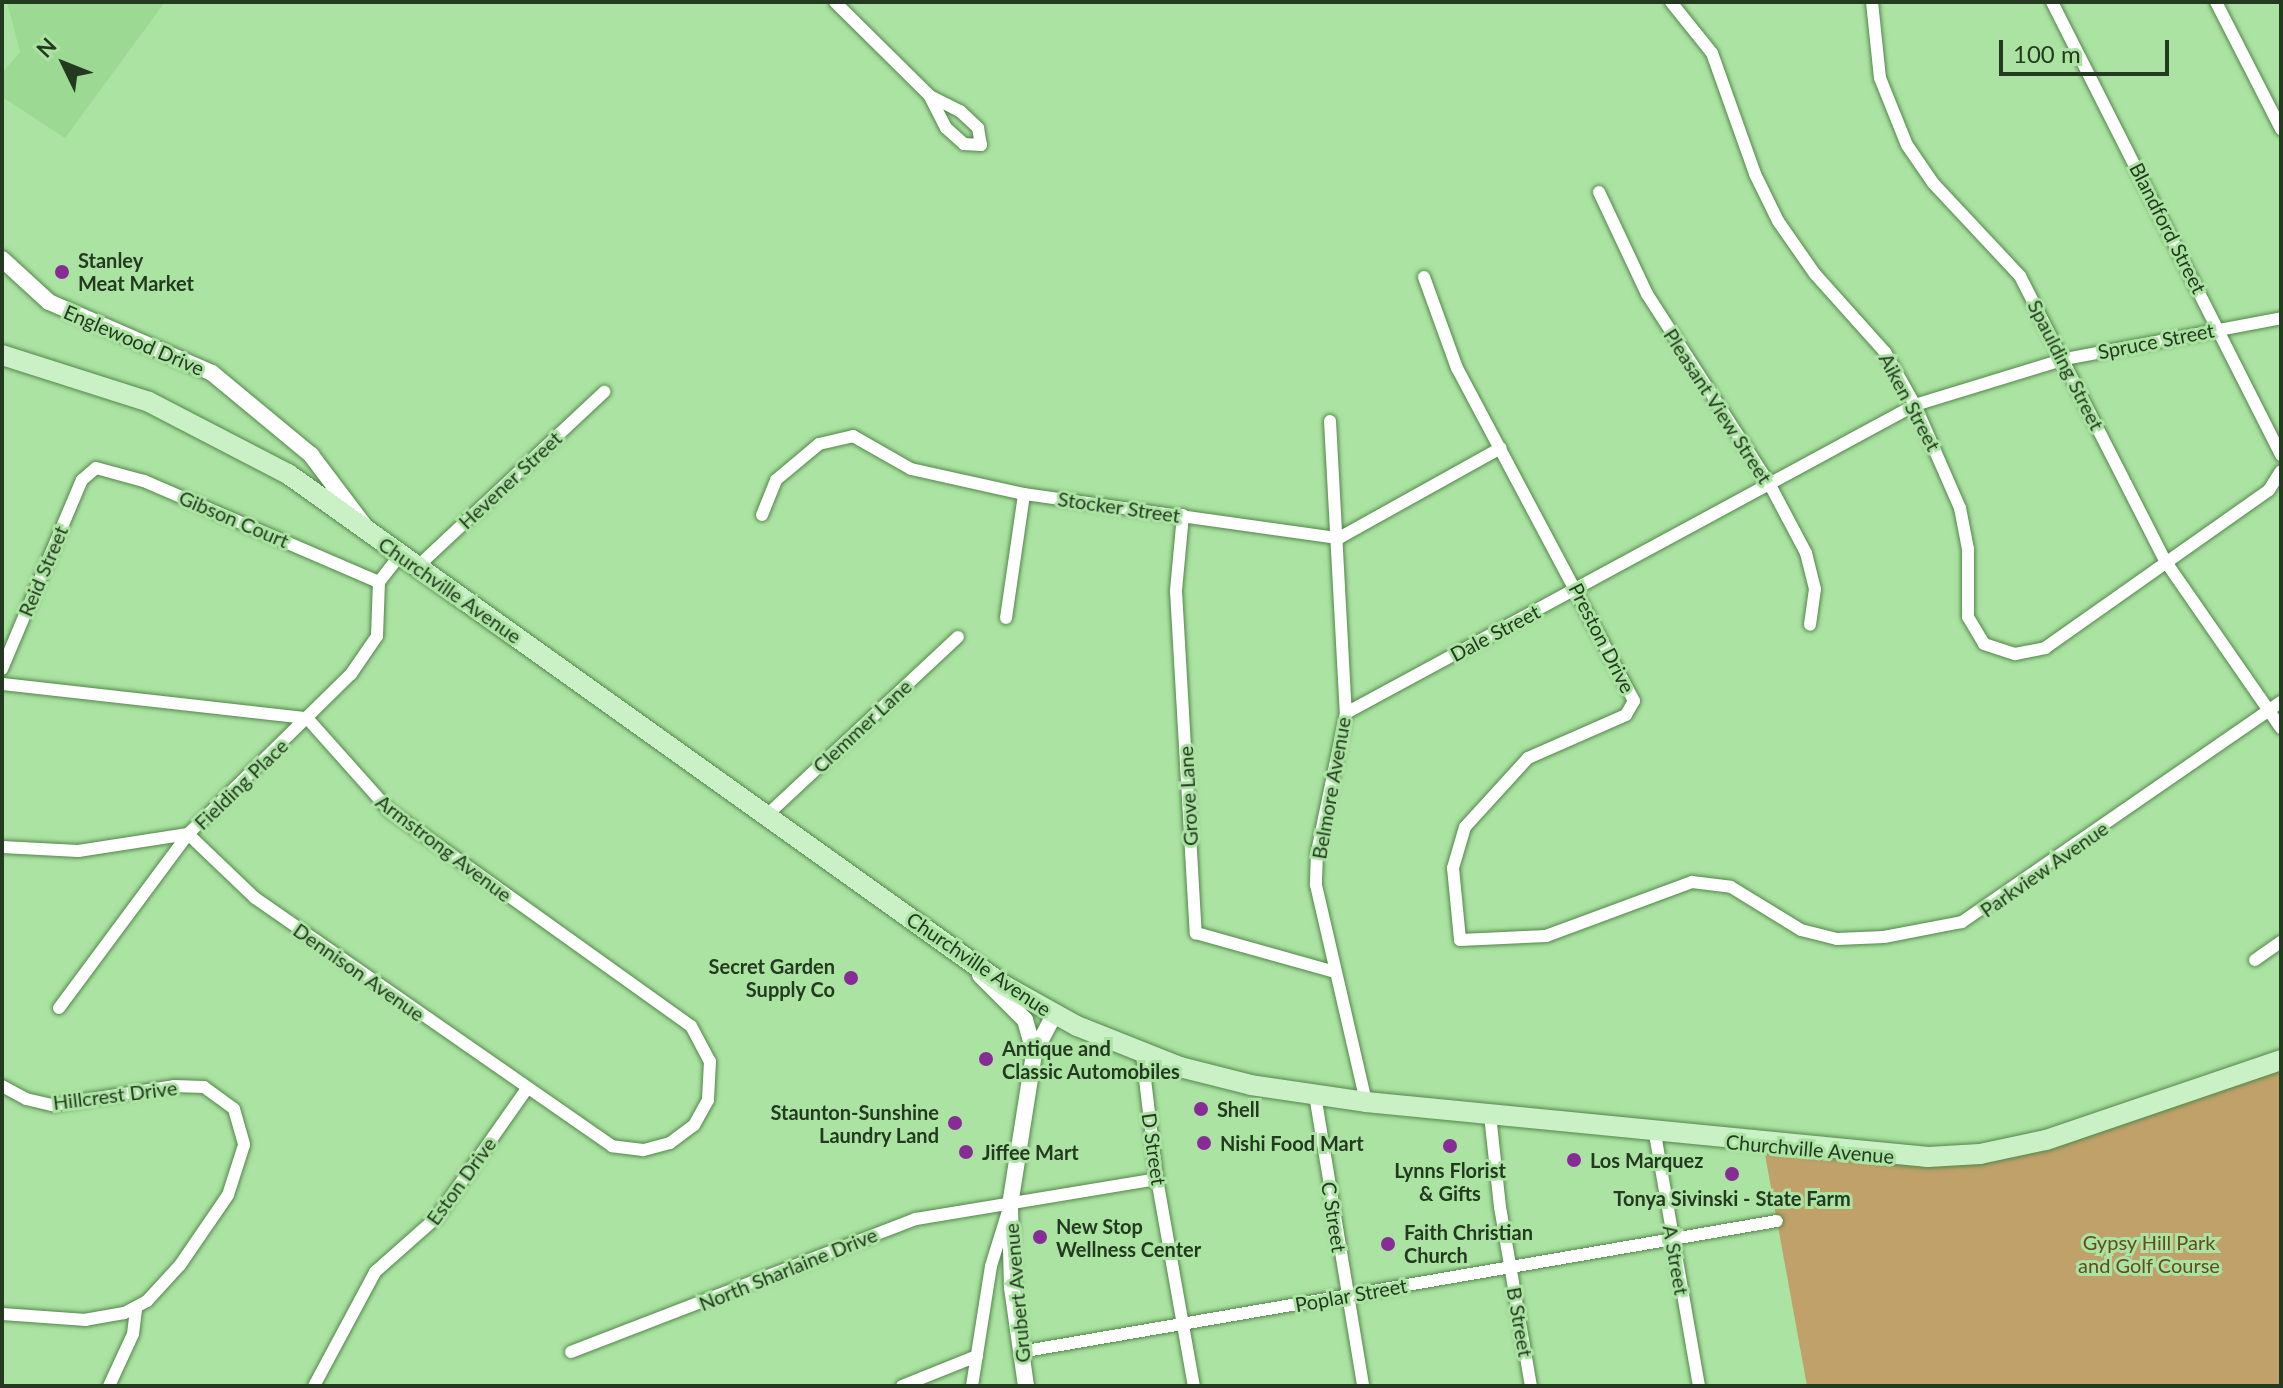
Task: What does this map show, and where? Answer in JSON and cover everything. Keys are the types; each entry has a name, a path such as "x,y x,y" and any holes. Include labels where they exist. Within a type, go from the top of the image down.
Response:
{"main road":[{"name":"Churchville Avenue","path":"2,355 149,402 288,474 965,957 1054,1015 1142,1054 1219,1078 1366,1102 1655,1134 1908,1157 1967,1156 2060,1136 2281,1060"}],"street":[{"path":"835,2 930,96 960,111 978,128 981,145 964,144 946,128 930,96"},
{"name":"Aiken Street","path":"1671,2 1712,53 1755,174 1778,221 1815,274 1885,352 1915,405 1961,512 1968,617 1988,647 2015,654 2045,648 2166,562"},
{"name":"Spaulding Street","path":"1872,2 1879,73 1907,145 1933,183 2012,265 2065,359 2166,562 2281,728"},
{"name":"Blandford Street","path":"2052,2 2220,329 2281,455"},
{"path":"2216,2 2281,129"},
{"path":"2267,101 2281,94"},
{"name":"Pleasant View Street","path":"1599,192 1651,301 1770,485 1811,568 1815,597 1810,625"},
{"name":"Englewood Drive","path":"2,259 49,302 203,367 329,475 370,533"},
{"name":"Preston Drive","path":"1424,277 1457,368 1631,690 1632,708 1533,754 1465,827 1453,868 1460,940"},
{"name":"Spruce Street","path":"1770,485 1915,405 2065,359 2281,318"},
{"name":"Hevener Street","path":"416,568 604,392"},
{"name":"Belmore Avenue","path":"1330,421 1339,538 1346,713 1316,864 1318,898 1366,1102"},
{"name":"Stocker Street","path":"762,515 776,480 819,444 846,435 863,438 911,469 1024,494 1339,538"},
{"path":"1339,538 1501,448"},
{"path":"288,474 303,451"},
{"name":"Gibson Court","path":"87,474 96,468 144,481 379,582"},
{"path":"2166,562 2269,490 2281,471"},
{"name":"Reid Street","path":"2,669 87,474"},
{"name":"Dale Street","path":"1346,713 1770,485"},
{"path":"1006,618 1024,494"},
{"name":"Grove Lane","path":"1183,515 1176,591 1196,933 1335,972"},
{"path":"379,582 399,556"},
{"name":"Fielding Place","path":"59,1008 188,834 307,718 372,646 381,618 379,582"},
{"name":"Clemmer Lane","path":"767,815 958,637"},
{"path":"2,684 307,718"},
{"name":"Parkview Avenue","path":"1460,940 1546,936 1692,882 1731,887 1801,930 1837,939 1884,937 1962,922 2281,702"},
{"name":"Armstrong Avenue","path":"307,718 396,816 691,1026 712,1069 700,1116"},
{"path":"2,847 78,851 188,834"},
{"name":"Dennison Avenue","path":"188,834 255,898 602,1141 623,1149 670,1143 700,1116"},
{"path":"2255,960 2281,942"},
{"path":"965,957 1025,1020 1034,1053"},
{"name":"Grubert Avenue","path":"1026,1386 1020,1352 1010,1205 1034,1053 1054,1015"},
{"name":"D Street","path":"1142,1054 1157,1179 1194,1386"},
{"name":"Hillcrest Drive","path":"2,1086 26,1099 59,1105 191,1085 216,1092 237,1113 244,1148 235,1183 174,1273 136,1308"},
{"name":"Eston Drive","path":"314,1386 375,1272 436,1218 526,1090"},
{"name":"C Street","path":"1315,1095 1363,1386"},
{"name":"B Street","path":"1490,1115 1510,1268 1531,1386"},
{"name":"A Street","path":"1655,1134 1699,1386"},
{"name":"North Sharlaine Drive","path":"571,1352 898,1225 1157,1179"},
{"path":"972,1386 994,1250 1010,1205"},
{"name":"Poplar Street","path":"1020,1352 1777,1221"},
{"path":"2,1314 72,1322 136,1308 133,1334 109,1386"},
{"path":"902,1386 977,1356"}],"shaded area":[{"path":"7,2 165,2 65,138 2,97 2,73 20,52"}],"green space":[{"name":"Gypsy Hill Park and Golf Course","path":"2281,1070 2281,1386 1807,1386 1764,1149 1928,1161"}],"place":[{"name":"Stanley Meat Market","path":"62,272"},
{"name":"Secret Garden Supply Co","path":"851,978"},
{"name":"Antique and Classic Automobiles","path":"986,1059"},
{"name":"Shell","path":"1201,1109"},
{"name":"Staunton-Sunshine Laundry Land","path":"955,1123"},
{"name":"Nishi Food Mart","path":"1204,1143"},
{"name":"Lynns Florist & Gifts","path":"1450,1146"},
{"name":"Jiffee Mart","path":"966,1152"},
{"name":"Los Marquez","path":"1574,1160"},
{"name":"Tonya Sivinski - State Farm","path":"1732,1174"},
{"name":"New Stop Wellness Center","path":"1040,1237"},
{"name":"Faith Christian Church","path":"1388,1244"}]}
